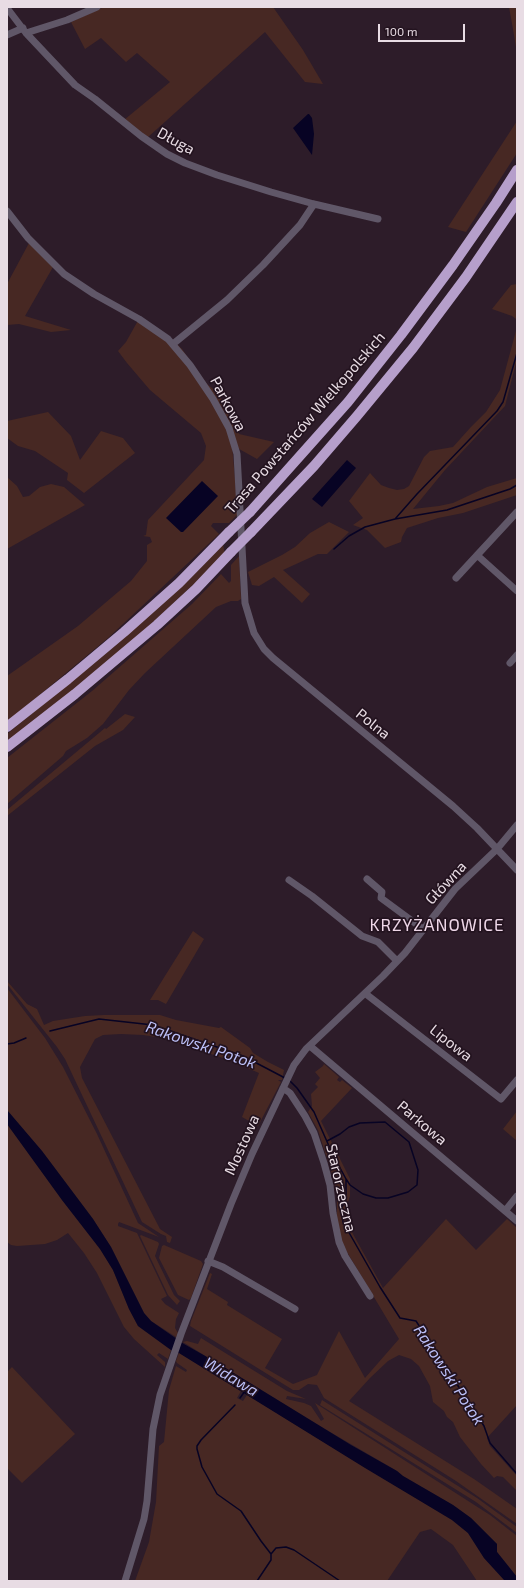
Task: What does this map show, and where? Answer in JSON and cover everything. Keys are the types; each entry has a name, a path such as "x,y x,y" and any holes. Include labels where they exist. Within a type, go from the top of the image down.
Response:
{"highway":[{"name":"Trasa Powstańców Wielkopolskich","path":"7,727 124,632 179,583 250,512 348,402 401,335 453,265 517,170"},
{"name":"Trasa Powstańców Wielkopolskich","path":"7,748 81,689 157,625 196,589 314,466 358,416 413,348 466,277 517,202"}],"street":[{"path":"7,35 67,20 97,7"},
{"name":"Długa","path":"7,8 24,31 75,85 141,136 167,154 185,163 217,174 314,204 378,219"},
{"path":"174,344 227,300 263,265 300,226 314,204"},
{"name":"Parkowa","path":"7,211 28,238 64,274 94,294 147,324 174,344 213,399 229,428 235,445 238,465 244,582"},
{"path":"456,578 517,512"},
{"path":"477,555 517,591"},
{"name":"Polna","path":"244,582 245,603 251,625 258,641 273,658 453,806 477,828 517,870"},
{"path":"510,663 517,655"},
{"name":"Główna","path":"310,1046 366,994 397,961 455,889 497,849 517,825"},
{"path":"367,879 382,892 381,898 423,929"},
{"path":"289,880 312,896 362,936 378,942 397,961"},
{"name":"Lipowa","path":"366,994 501,1099 517,1080"},
{"name":"Parkowa","path":"310,1046 517,1221"},
{"name":"Mostowa","path":"125,1581 144,1519 147,1501 152,1429 160,1395 172,1358 208,1261 252,1154 291,1071 297,1060 310,1046"},
{"name":"Starorzeczna","path":"284,1085 305,1116 316,1137 330,1185 333,1213 339,1242 370,1296"},
{"path":"505,1211 517,1196"},
{"path":"208,1261 223,1266 295,1309"}],"shaded area":[{"path":"104,7 273,7 303,50 323,84 305,82 265,32 147,138 124,120 170,82 137,53 126,62 101,38 85,49 71,22"},
{"path":"509,7 517,7 517,53 514,35"},
{"path":"517,121 517,153 466,232 448,227"},
{"path":"29,243 53,267 25,316 71,330 51,332 19,324 7,325 7,284"},
{"path":"517,284 517,321 512,316 492,309 511,285"},
{"path":"140,317 173,340 182,349 207,384 218,393 229,411 239,434 274,442 257,459 232,445 238,514 229,523 213,523 211,526 219,534 108,638 7,722 7,676 78,626 131,581 147,561 147,545 152,542 150,537 143,536 146,535 148,520 204,460 206,446 201,433 150,390 118,351 126,342"},
{"path":"517,327 517,359 505,406 445,470 413,509 453,503 487,487 517,478 517,495 463,513 438,518 407,528 401,542 385,548 367,530 353,525 363,518 349,501 370,473 381,485 397,490 404,489 409,486 424,457 430,451 453,447 486,412 500,390"},
{"path":"48,412 71,436 80,460 101,431 123,438 135,453 84,493 67,480 68,473 35,451 18,446 7,438 7,421"},
{"path":"7,477 17,486 23,497 29,496 40,487 51,484 64,487 85,505 7,549"},
{"path":"329,522 349,532 327,554 318,554 283,570 310,594 302,603 274,577 259,586 252,585 248,572 295,547 310,533"},
{"path":"223,544 225,555 123,650 7,743 7,734 117,644"},
{"path":"239,556 241,599 216,607 145,673 129,690 103,724 87,738 66,751 63,756 7,804 7,758 92,691 192,604 221,574 229,583 231,581 231,565"},
{"path":"125,714 135,717 123,730 95,746 7,816 7,810 105,728 106,729"},
{"path":"193,931 204,939 166,1004 158,1000 150,1000"},
{"path":"7,981 27,1004 37,1009 44,1025 53,1021 85,1016 160,1015 176,1020 219,1028 221,1027 250,1048 253,1053 284,1070 282,1080 278,1080 281,1082 258,1126 242,1117 259,1073 226,1059 163,1038 121,1034 103,1035 95,1039 80,1067 82,1078 160,1229 172,1237 170,1243 167,1242 166,1236 142,1222 65,1059 7,984"},
{"path":"7,988 45,1038 63,1067 97,1134 138,1223 159,1237 119,1222 118,1224 118,1226 137,1233 167,1296 161,1299 165,1304 179,1313 176,1319 175,1328 178,1333 176,1337 151,1321 144,1313 111,1247 93,1219 42,1151 7,1110"},
{"path":"324,1064 339,1077 337,1080 340,1082 342,1080 352,1088 321,1121 350,1179 350,1196 345,1211 346,1218 353,1234 383,1288 446,1219 476,1250 507,1219 517,1228 517,1405 487,1438 490,1446 517,1476 517,1491 503,1477 497,1476 494,1478 481,1464 460,1437 453,1422 447,1417 444,1411 433,1402 430,1386 419,1366 411,1359 399,1355 388,1361 349,1401 474,1479 517,1509 517,1524 456,1481 324,1398 317,1385 308,1384 299,1390 293,1390 190,1326 210,1273 212,1274 207,1289 228,1302 227,1305 282,1339 265,1368 293,1384 317,1375 339,1331 365,1378 399,1339 341,1242 337,1219 337,1195 333,1177 318,1130 308,1112 312,1106 311,1094 318,1087 315,1084 320,1078 315,1072"},
{"path":"517,1111 517,1141 503,1129"},
{"path":"7,1124 62,1200 100,1249 113,1270 129,1309 138,1326 171,1350 168,1359 159,1353 157,1355 165,1362 165,1367 134,1339 124,1327 97,1273 84,1253 68,1233 57,1240 45,1244 17,1246 11,1245 7,1242"},
{"path":"141,1235 158,1242 159,1244 155,1256 174,1295 180,1301 177,1305 168,1295 140,1236"},
{"path":"164,1245 201,1261 203,1264 189,1300 178,1295 159,1258 162,1246"},
{"path":"201,1338 287,1391 306,1399 287,1396 286,1399 311,1406 321,1421 324,1419 315,1403 490,1515 517,1536 517,1577 497,1552 497,1544 471,1518 453,1505 219,1364 208,1359 183,1342 187,1341 198,1344"},
{"path":"179,1353 241,1391 237,1398 243,1401 247,1395 452,1520 468,1533 484,1558 505,1581 477,1581 453,1545 431,1529 420,1532 387,1581 135,1581 149,1542 156,1502 159,1446 164,1442 169,1390 176,1366 186,1372 187,1370 176,1361"},
{"path":"12,1367 75,1434 22,1483 7,1468 7,1372"},
{"path":"322,1400 477,1498 517,1527 517,1533 476,1502 320,1405"}],"water":[{"path":"308,114 312,118 314,134 312,155 293,128"},
{"path":"347,460 356,468 322,507 312,499"},
{"path":"202,481 218,496 183,532 181,532 166,518"},
{"name":"Widawa","path":"7,1110 42,1151 93,1219 111,1247 144,1313 151,1321 208,1359 219,1364 351,1445 453,1505 471,1518 497,1544 497,1552 517,1577 517,1581 505,1581 484,1558 468,1533 452,1520 179,1353 171,1350 138,1326 129,1309 113,1270 100,1249 62,1200 7,1124"}],"waterway":[{"path":"395,519 497,411 503,402 517,353"},
{"path":"334,549 349,536 365,527 395,519 447,510 510,489 517,485"},
{"name":"Rakowski Potok","path":"50,1031 99,1019 153,1025 243,1056 285,1078"},
{"name":"Rakowski Potok","path":"7,1044 26,1038"},
{"name":"Rakowski Potok","path":"290,1081 297,1088 314,1112 332,1153 346,1179 346,1195 342,1208 343,1222 380,1287 400,1318 416,1321 484,1426 490,1443 517,1474"},
{"path":"327,1141 349,1127 360,1123 385,1122 409,1142 418,1170 417,1185 408,1192 388,1198 376,1198 363,1194 350,1185 346,1179"},
{"name":"Widawa","path":"240,1398 245,1391"},
{"path":"235,1405 201,1440 197,1446 197,1449 202,1467 217,1494 241,1511 271,1554 271,1560 257,1581"},
{"path":"271,1554 276,1548 286,1547 294,1550 340,1581"}],"district":[{"name":"KRZYŻANOWICE","path":"437,925"}]}
